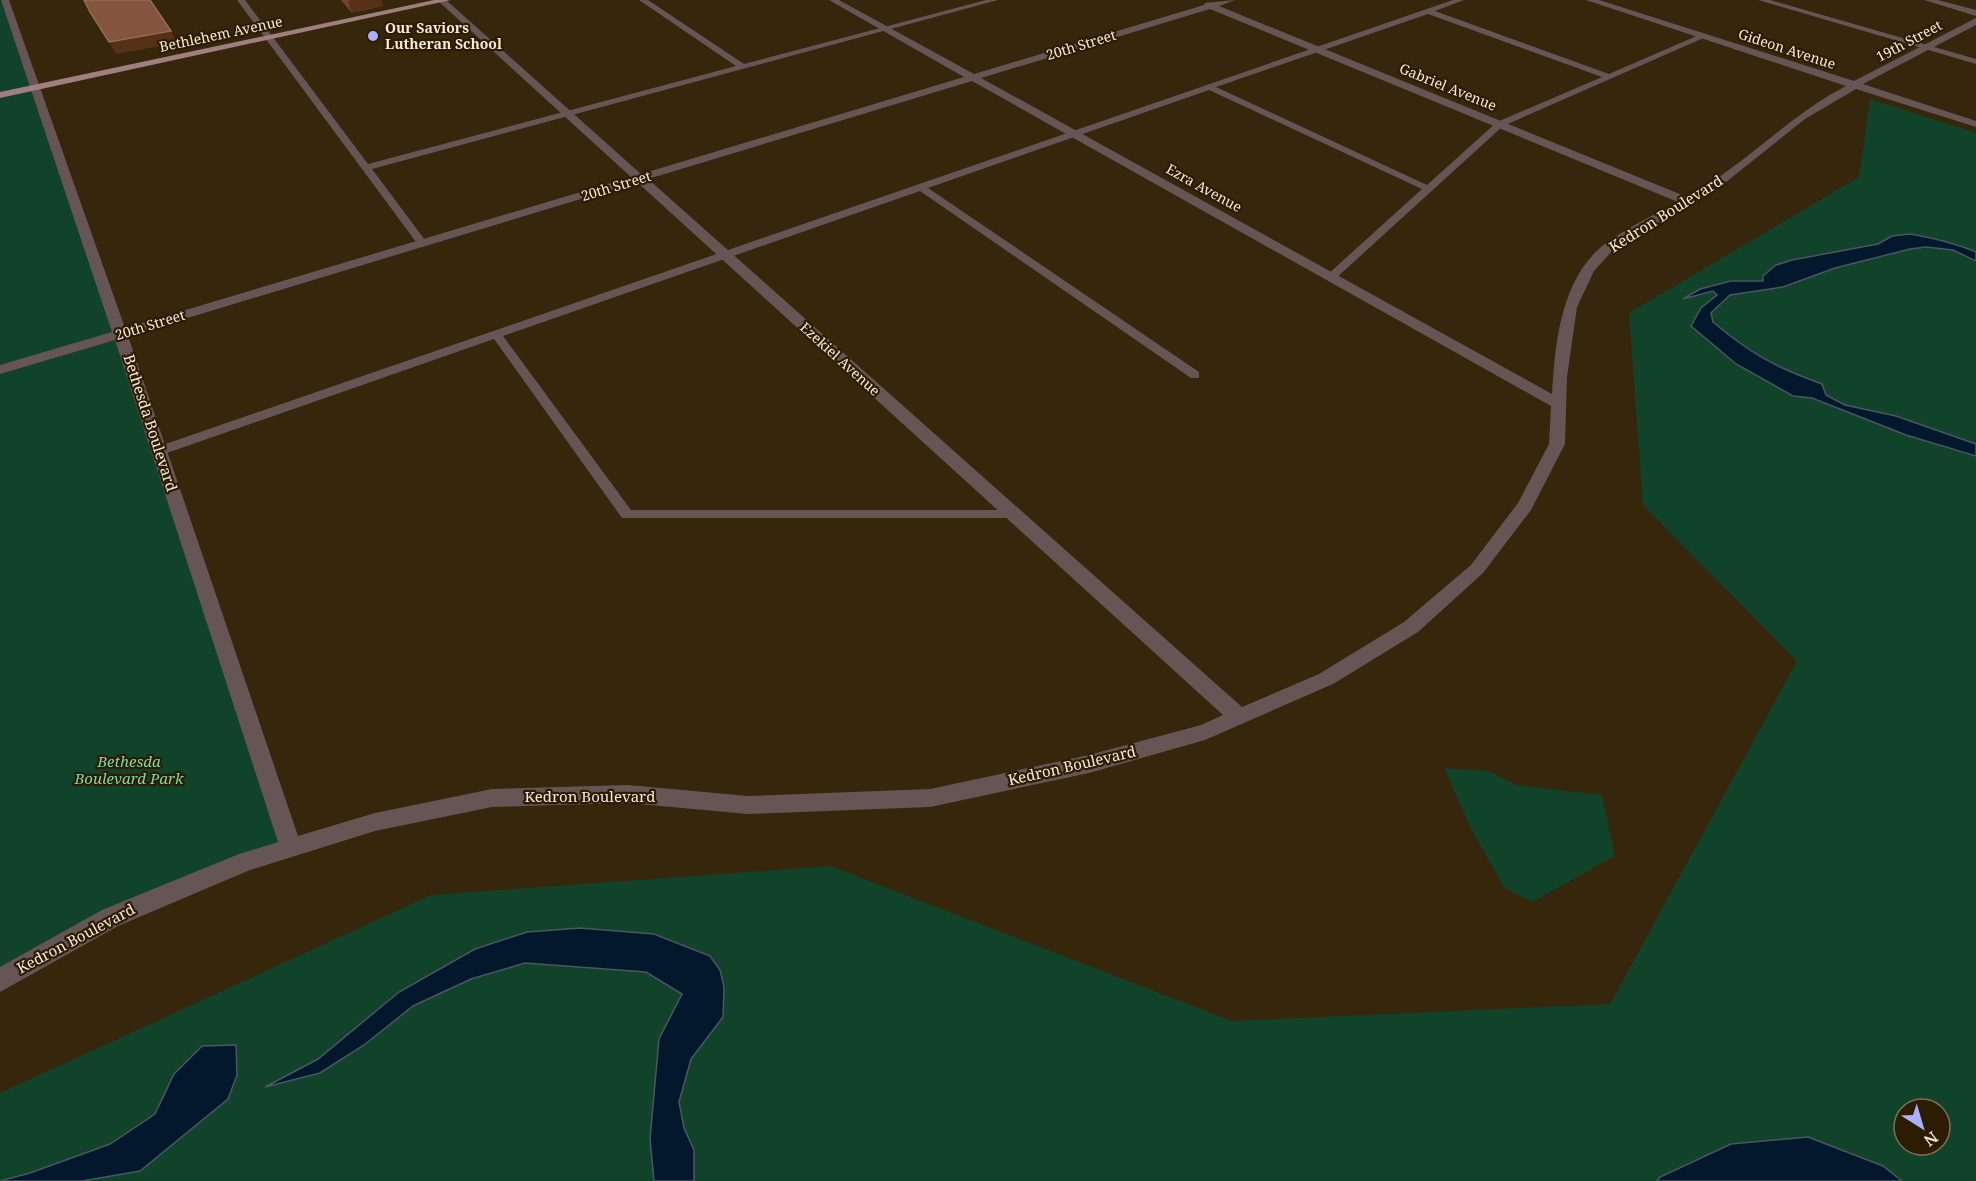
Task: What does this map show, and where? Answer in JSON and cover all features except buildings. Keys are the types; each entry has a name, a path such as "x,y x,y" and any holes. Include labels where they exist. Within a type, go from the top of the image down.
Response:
{"main road":[{"name":"Bethlehem Avenue","path":"0,95 443,0"}],"street":[{"name":"Bethesda Boulevard","path":"5,0 120,334 291,847"},
{"name":"Ezekiel Avenue","path":"443,0 1239,717"},
{"name":"Ezra Avenue","path":"833,0 1559,404"},
{"name":"Gabriel Avenue","path":"1196,0 1689,201"},
{"name":"20th Street","path":"0,370 1232,0"},
{"name":"Gideon Avenue","path":"1590,0 1976,124"},
{"path":"1928,0 1976,13"},
{"name":"19th Street","path":"1855,85 1976,21"},
{"name":"Kedron Boulevard","path":"0,980 110,918 247,861 375,822 492,798 628,794 748,805 930,798 1089,764 1205,732 1326,679 1411,627 1477,569 1525,506 1557,444 1560,377 1570,307 1588,270 1617,242 1712,188 1801,117 1855,85"}],"lane":[{"path":"241,0 423,244"},
{"path":"644,0 742,67"},
{"path":"366,168 994,0"},
{"path":"159,451 1460,0"},
{"path":"1762,0 1976,62"},
{"path":"1428,11 1610,77"},
{"path":"1331,277 1500,124 1704,36"},
{"path":"1209,87 1429,189"},
{"path":"921,187 1195,375"},
{"path":"496,334 627,515 1014,515"}],"green space":[{"name":"Bethesda Boulevard Park","path":"0,0 5,0 291,847 247,861 0,980"},
{"path":"1870,99 1976,133 1976,1181 0,1181 0,1093 431,895 830,866 1232,1021 1610,1004 1797,661 1643,505 1629,313 1859,177"},
{"path":"1444,768 1488,771 1516,785 1602,795 1615,856 1532,902 1505,888 1472,831"}],"water":[{"path":"1910,234 1944,241 1976,252 1976,261 1953,250 1926,247 1910,249 1835,268 1783,287 1730,295 1711,313 1713,322 1764,359 1822,384 1826,395 1845,405 1896,416 1976,444 1976,456 1906,435 1812,398 1793,396 1736,364 1691,326 1701,308 1717,295 1713,291 1683,299 1700,289 1731,281 1763,281 1763,276 1776,265 1878,244 1892,236"},
{"path":"580,928 654,934 710,956 720,970 724,987 723,1017 691,1059 679,1102 684,1128 694,1150 694,1181 654,1181 650,1139 659,1039 682,994 646,972 525,963 471,979 413,1006 364,1045 320,1073 265,1087 318,1059 399,992 475,949 527,932"},
{"path":"236,1045 237,1075 228,1099 140,1171 82,1181 0,1181 30,1173 110,1144 155,1114 174,1074 202,1046"},
{"path":"1808,1137 1883,1166 1902,1181 1657,1181 1660,1177 1731,1144"}],"place":[{"name":"Our Saviors Lutheran School","path":"373,36"}]}
